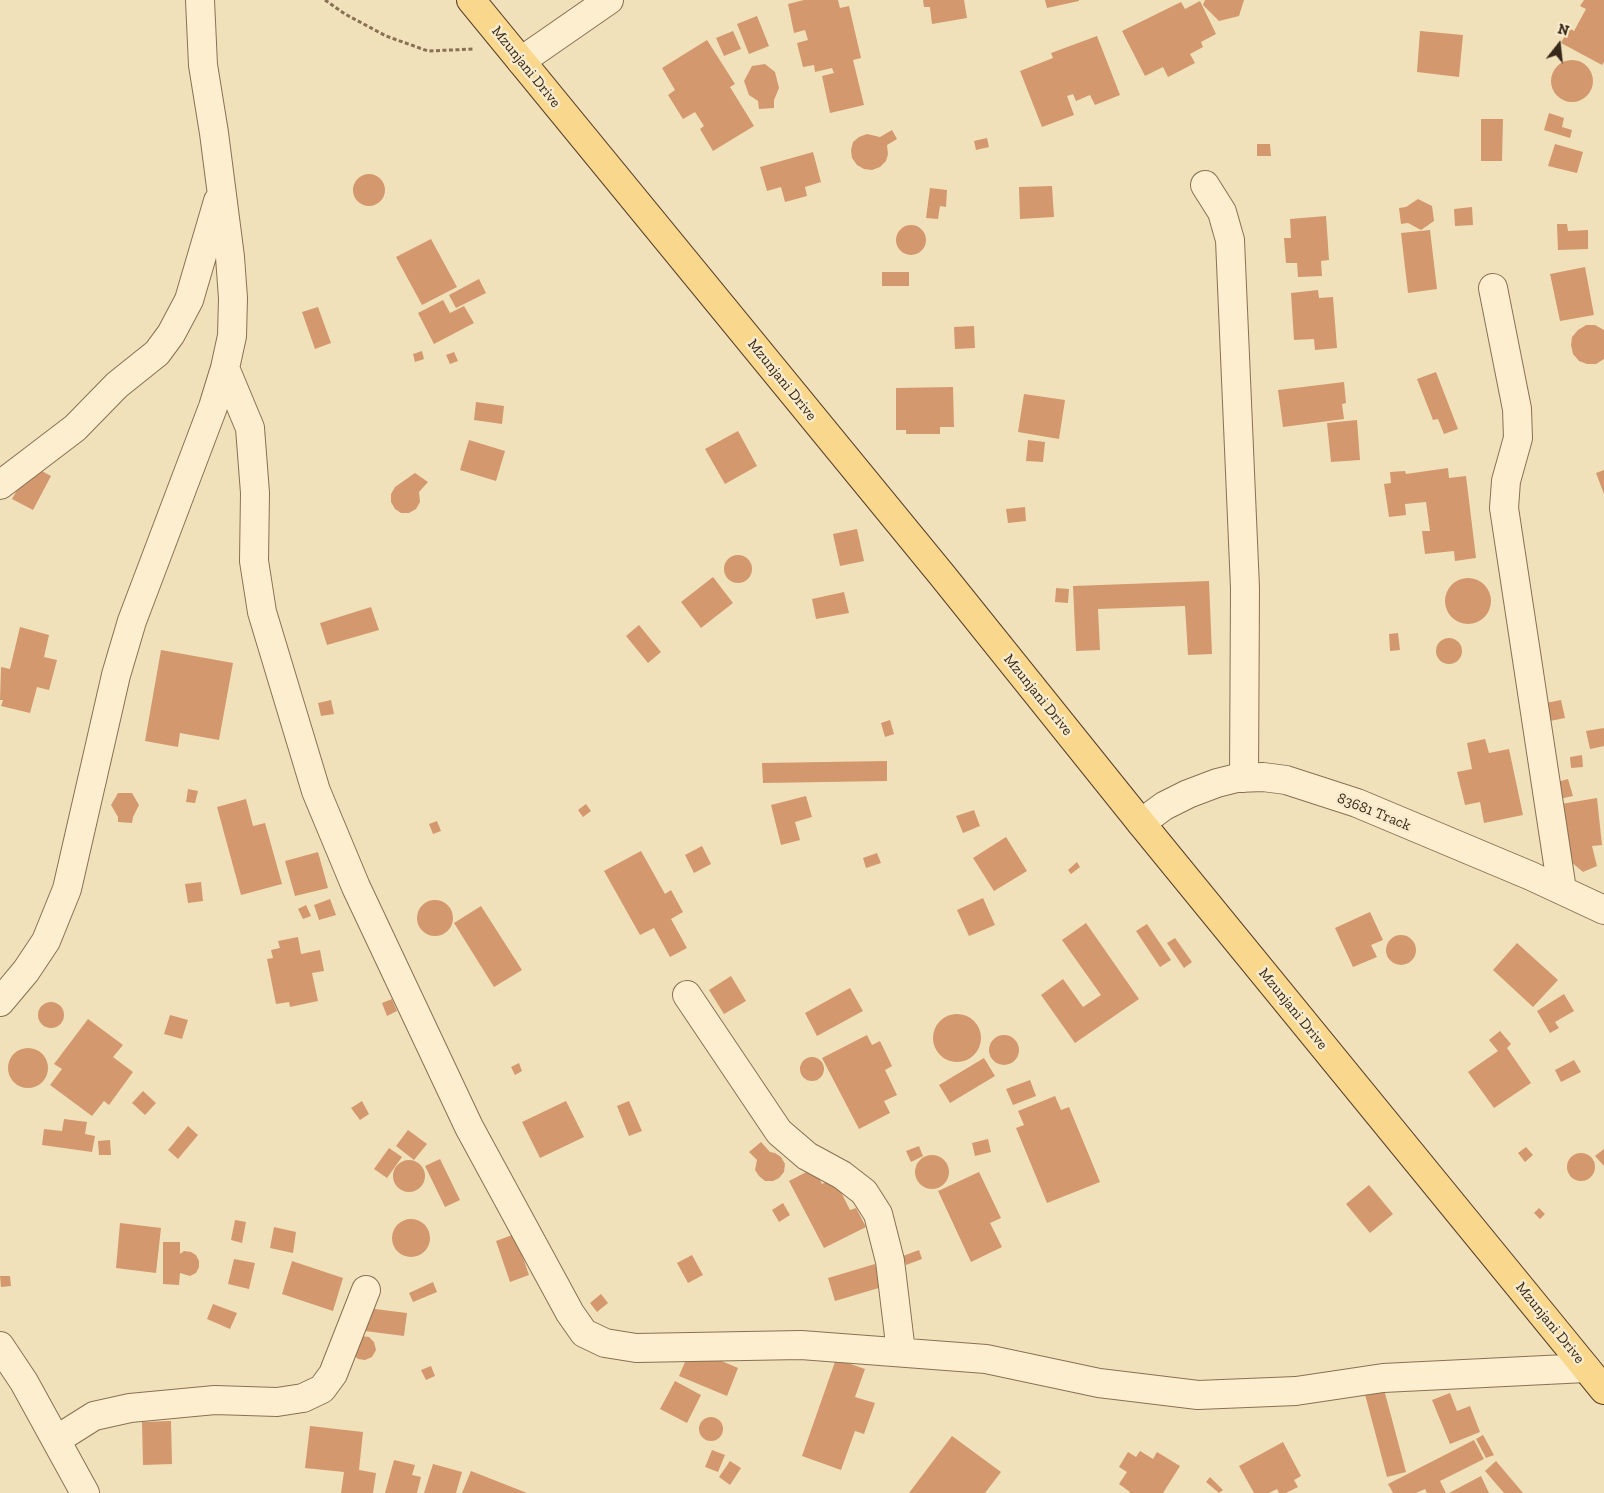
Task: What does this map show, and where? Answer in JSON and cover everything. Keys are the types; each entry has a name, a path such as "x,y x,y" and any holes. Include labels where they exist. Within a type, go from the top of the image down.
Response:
{"main road":[{"name":"Mzunjani Drive","path":"471,0 1604,1390"}],"street":[{"path":"0,1002 26,971 46,941 67,889 116,676 132,621 213,407 225,368 232,336 233,298 230,257 203,65 200,0"},
{"path":"520,61 609,0"},
{"path":"1205,185 1222,212 1230,240 1245,588 1244,778"},
{"path":"0,486 75,428 117,384 157,352 172,334 188,300 222,190"},
{"path":"1493,288 1517,410 1518,438 1506,481 1504,508 1562,890"},
{"path":"225,368 250,428 255,493 254,561 262,612 316,791 356,887 469,1127 570,1313 584,1333 605,1343 636,1348 801,1345 986,1359 1099,1383 1198,1395 1296,1391 1383,1378 1586,1368"},
{"name":"83681 Track","path":"1141,824 1164,806 1217,783 1263,777 1286,780 1357,803 1562,890 1604,910"},
{"path":"687,995 779,1132 806,1156 842,1174 864,1192 878,1214 890,1262 901,1352"},
{"path":"56,1440 94,1416 130,1408 215,1400 277,1402 303,1398 322,1388 333,1374 366,1290"},
{"path":"0,1346 24,1382 84,1493"}],"path":[{"path":"325,0 345,14 386,36 428,51 485,49 502,39"}],"building":[{"path":"804,0 838,0 840,8 849,6 861,58 853,60 864,105 830,113 822,76 834,73 832,68 815,72 814,65 803,67 797,43 808,40 805,30 794,33 788,4"},
{"path":"923,0 964,0 967,18 932,24 930,7 924,7"},
{"path":"1045,0 1079,0 1079,1 1047,8"},
{"path":"1205,0 1244,0 1239,16 1219,21 1203,5"},
{"path":"1584,0 1604,0 1604,62 1602,65 1561,43 1569,28 1574,31 1586,9 1580,6"},
{"path":"1200,1 1216,34 1201,42 1203,47 1190,54 1195,63 1168,77 1163,67 1145,76 1122,31 1181,2 1185,9"},
{"path":"757,16 769,46 749,54 737,24"},
{"path":"733,31 741,49 724,56 716,38"},
{"path":"1420,31 1463,35 1459,77 1417,72"},
{"path":"1097,36 1120,95 1095,105 1090,95 1076,101 1073,94 1067,96 1074,115 1042,127 1020,71 1053,58 1051,53"},
{"path":"707,40 735,84 730,87 754,126 713,151 700,129 704,126 695,112 683,119 668,95 675,90 662,68"},
{"path":"1568,60 1576,60 1587,66 1593,81 1587,96 1576,102 1568,102 1557,96 1551,85 1551,77 1557,66"},
{"path":"765,64 775,72 779,88 774,100 774,108 759,109 758,101 749,95 744,81 752,66"},
{"path":"1549,113 1564,118 1562,127 1572,130 1570,138 1544,130"},
{"path":"1481,119 1503,119 1502,161 1481,161"},
{"path":"892,130 897,139 887,145 888,154 886,161 880,167 872,170 864,169 857,165 852,158 853,142 867,134 880,137"},
{"path":"987,138 989,147 976,150 974,141"},
{"path":"1257,144 1270,144 1271,156 1257,156"},
{"path":"1555,144 1583,152 1577,173 1548,166"},
{"path":"813,152 821,182 805,187 807,196 785,202 781,187 767,191 760,167"},
{"path":"369,174 381,178 385,190 381,202 369,206 357,202 353,190 357,178"},
{"path":"1052,186 1054,217 1020,219 1019,187"},
{"path":"930,188 947,190 946,207 940,206 938,219 926,218"},
{"path":"1418,199 1432,206 1434,221 1421,230 1408,223 1401,224 1399,208 1406,207"},
{"path":"1472,207 1473,225 1455,226 1454,209"},
{"path":"1326,216 1329,260 1321,261 1322,276 1298,277 1297,263 1286,263 1284,238 1291,238 1290,219"},
{"path":"1557,224 1567,224 1568,231 1588,230 1588,249 1558,250"},
{"path":"911,225 922,229 926,240 922,251 911,255 900,251 896,240 900,229"},
{"path":"1430,230 1437,289 1408,293 1401,233"},
{"path":"431,239 457,287 422,305 396,257"},
{"path":"1585,267 1594,315 1560,321 1550,274"},
{"path":"882,272 909,272 909,286 882,286"},
{"path":"479,279 486,293 456,308 449,295"},
{"path":"1318,290 1319,298 1333,297 1337,348 1315,350 1314,339 1294,340 1291,293"},
{"path":"443,300 450,313 464,306 474,323 434,344 418,313"},
{"path":"318,307 331,343 315,349 302,312"},
{"path":"1586,325 1595,325 1604,330 1604,359 1596,364 1587,364 1579,361 1573,354 1572,337"},
{"path":"974,326 975,348 955,349 954,327"},
{"path":"422,351 424,359 415,362 413,354"},
{"path":"454,352 458,361 450,364 446,355"},
{"path":"1436,372 1458,429 1444,434 1438,419 1433,420 1417,379"},
{"path":"1344,382 1346,403 1342,404 1344,419 1283,427 1278,390"},
{"path":"953,387 954,427 940,427 940,434 906,434 906,430 896,430 896,388"},
{"path":"1024,394 1065,400 1059,439 1018,432"},
{"path":"476,402 504,406 502,424 474,420"},
{"path":"1357,420 1360,460 1331,462 1327,423"},
{"path":"738,431 757,466 725,484 705,449"},
{"path":"469,440 505,451 496,481 460,470"},
{"path":"1028,440 1045,442 1043,462 1026,461"},
{"path":"31,465 51,476 33,510 12,499"},
{"path":"1448,468 1449,478 1466,476 1476,558 1455,561 1454,551 1425,554 1422,531 1430,531 1426,502 1405,504 1406,515 1389,517 1384,484 1391,483 1390,472 1405,471 1406,474"},
{"path":"1604,470 1604,494 1596,473"},
{"path":"415,473 428,482 419,492 420,502 416,509 409,513 401,513 395,509 391,502 391,494 395,487"},
{"path":"1025,507 1026,521 1008,523 1006,509"},
{"path":"857,529 864,561 840,566 833,534"},
{"path":"738,555 748,559 752,569 748,579 738,583 728,579 724,569 728,559"},
{"path":"713,577 733,603 701,628 681,602"},
{"path":"1473,578 1485,584 1490,592 1490,610 1485,618 1477,623 1463,624 1451,618 1446,610 1445,596 1451,584 1459,579"},
{"path":"1209,581 1212,654 1188,655 1185,606 1098,609 1100,650 1076,651 1073,586"},
{"path":"1056,588 1069,589 1068,603 1055,602"},
{"path":"844,592 849,613 816,619 812,599"},
{"path":"371,607 379,630 327,645 320,623"},
{"path":"639,625 661,652 648,663 626,636"},
{"path":"20,627 49,635 44,657 57,660 49,690 37,687 30,713 1,706 3,700 0,700 1,667 10,669"},
{"path":"1398,633 1400,650 1390,651 1389,634"},
{"path":"1449,638 1458,642 1462,651 1458,660 1449,664 1440,660 1436,651 1440,642"},
{"path":"161,650 233,663 219,740 180,733 178,747 145,741"},
{"path":"331,700 334,714 321,716 318,703"},
{"path":"1561,700 1565,718 1550,721 1546,703"},
{"path":"890,720 894,734 885,737 881,723"},
{"path":"1604,728 1604,746 1590,749 1586,731"},
{"path":"1485,739 1489,753 1509,749 1523,815 1484,823 1480,802 1465,805 1457,772 1472,769 1467,743"},
{"path":"1582,755 1583,767 1571,768 1570,757"},
{"path":"887,761 887,781 763,783 762,763"},
{"path":"1568,779 1573,796 1559,799 1554,783"},
{"path":"188,789 198,791 195,803 186,802"},
{"path":"118,793 132,793 139,805 132,823 118,822 118,817 111,805"},
{"path":"806,796 812,817 795,822 800,840 781,845 771,805"},
{"path":"1597,798 1602,845 1592,846 1597,866 1583,872 1570,861 1561,804"},
{"path":"246,799 253,826 265,823 282,884 241,895 217,807"},
{"path":"586,804 591,811 583,817 578,810"},
{"path":"974,810 980,826 963,833 956,816"},
{"path":"437,821 441,831 433,834 429,824"},
{"path":"1006,837 1027,871 994,891 973,858"},
{"path":"702,846 711,864 694,873 685,855"},
{"path":"641,851 665,894 671,890 683,912 671,919 687,948 670,957 654,928 640,935 604,871"},
{"path":"318,852 328,888 295,896 285,861"},
{"path":"877,853 881,863 866,868 863,858"},
{"path":"1077,862 1080,867 1071,874 1068,870"},
{"path":"201,882 203,901 188,903 185,884"},
{"path":"983,898 995,925 969,936 957,910"},
{"path":"330,899 336,915 319,920 314,905"},
{"path":"435,900 442,901 448,905 452,911 452,925 448,931 442,935 435,936 428,935 422,931 418,925 417,918 418,911 422,905 428,901"},
{"path":"306,905 311,916 303,919 298,909"},
{"path":"481,906 522,970 494,987 454,923"},
{"path":"1370,912 1383,940 1371,945 1377,957 1353,967 1335,928"},
{"path":"1086,923 1139,999 1075,1043 1041,995 1063,979 1083,1007 1101,995 1062,940"},
{"path":"1147,924 1171,960 1160,967 1136,931"},
{"path":"1401,935 1411,940 1416,950 1411,960 1401,965 1391,960 1386,950 1391,940"},
{"path":"298,937 301,954 320,950 324,971 312,973 318,1001 290,1007 289,1002 276,1004 267,959 273,958 271,950 280,948 278,941"},
{"path":"1175,938 1192,962 1184,968 1167,943"},
{"path":"1517,943 1558,980 1533,1007 1493,970"},
{"path":"731,976 746,1001 724,1014 709,990"},
{"path":"850,988 863,1011 817,1036 805,1013"},
{"path":"1564,994 1574,1011 1555,1022 1559,1028 1550,1033 1537,1011"},
{"path":"392,999 397,1011 387,1016 382,1003"},
{"path":"51,1002 60,1006 64,1015 60,1024 51,1028 42,1024 38,1015 42,1006"},
{"path":"952,1014 962,1014 974,1021 981,1033 981,1043 974,1055 962,1062 952,1062 944,1058 937,1051 933,1043 933,1033 937,1025 944,1018"},
{"path":"170,1015 188,1020 182,1039 164,1034"},
{"path":"88,1019 123,1045 113,1057 133,1072 109,1105 104,1101 92,1116 50,1085 62,1069 54,1064"},
{"path":"1500,1031 1511,1044 1507,1048 1531,1083 1494,1108 1468,1072 1498,1051 1489,1040"},
{"path":"867,1035 872,1045 880,1041 892,1066 885,1070 897,1095 884,1101 890,1113 859,1129 822,1058"},
{"path":"1004,1035 1010,1036 1018,1044 1018,1056 1010,1064 1004,1065 998,1064 990,1056 989,1050 990,1044 998,1036"},
{"path":"32,1048 39,1051 45,1057 48,1068 47,1076 39,1085 32,1088 24,1088 17,1085 9,1076 8,1064 11,1057 20,1049"},
{"path":"812,1057 821,1060 824,1069 821,1078 812,1081 803,1078 800,1069 803,1060"},
{"path":"984,1058 995,1076 950,1103 939,1085"},
{"path":"1574,1060 1581,1072 1561,1082 1555,1070"},
{"path":"519,1063 522,1071 515,1075 511,1067"},
{"path":"1030,1080 1036,1096 1013,1105 1006,1089"},
{"path":"143,1091 156,1103 145,1115 132,1103"},
{"path":"1055,1096 1061,1110 1069,1107 1100,1182 1047,1203 1016,1128 1024,1125 1018,1111"},
{"path":"362,1101 369,1114 360,1120 351,1108"},
{"path":"566,1101 584,1137 540,1158 522,1122"},
{"path":"629,1101 642,1131 629,1136 617,1106"},
{"path":"64,1119 87,1122 85,1134 95,1136 92,1152 42,1145 44,1129 62,1131"},
{"path":"188,1126 198,1135 178,1159 168,1150"},
{"path":"408,1130 427,1144 414,1160 396,1146"},
{"path":"988,1139 991,1152 975,1156 972,1143"},
{"path":"110,1140 111,1155 99,1155 98,1141"},
{"path":"761,1142 770,1152 781,1157 785,1164 784,1172 773,1181 765,1181 759,1176 755,1170 757,1160 749,1152"},
{"path":"919,1146 923,1156 911,1162 906,1151"},
{"path":"1526,1147 1533,1155 1525,1162 1518,1153"},
{"path":"389,1148 402,1157 387,1178 374,1169"},
{"path":"1604,1149 1604,1166 1595,1156"},
{"path":"1581,1153 1591,1157 1595,1167 1591,1177 1581,1181 1571,1177 1567,1167 1571,1157"},
{"path":"932,1155 944,1160 949,1172 944,1184 932,1189 920,1184 915,1172 920,1160"},
{"path":"440,1159 460,1200 445,1207 425,1166"},
{"path":"409,1160 415,1161 420,1165 424,1170 424,1182 420,1187 415,1191 409,1192 403,1191 398,1187 394,1182 393,1176 394,1170 398,1165 403,1161"},
{"path":"814,1168 822,1184 834,1178 850,1210 856,1208 866,1227 824,1248 789,1181"},
{"path":"979,1172 1001,1218 990,1223 1002,1247 971,1262 938,1191"},
{"path":"1369,1185 1393,1214 1370,1233 1346,1204"},
{"path":"783,1203 790,1215 779,1222 772,1210"},
{"path":"1539,1208 1545,1214 1540,1219 1534,1213"},
{"path":"411,1219 424,1225 430,1238 424,1251 411,1257 398,1251 392,1238 398,1225"},
{"path":"235,1220 246,1222 242,1243 231,1240"},
{"path":"120,1223 161,1228 156,1273 116,1268"},
{"path":"274,1227 296,1232 293,1253 270,1248"},
{"path":"515,1234 529,1275 510,1282 496,1241"},
{"path":"163,1242 180,1242 180,1254 184,1251 191,1252 196,1255 199,1261 196,1273 190,1276 180,1273 179,1285 163,1284"},
{"path":"919,1250 922,1259 906,1265 903,1256"},
{"path":"692,1255 703,1275 688,1283 677,1263"},
{"path":"234,1259 255,1263 249,1289 228,1284"},
{"path":"292,1261 343,1278 333,1311 282,1294"},
{"path":"875,1264 882,1287 835,1301 828,1278"},
{"path":"0,1276 10,1276 11,1286 1,1287"},
{"path":"433,1282 437,1292 413,1302 409,1293"},
{"path":"601,1294 608,1303 597,1312 590,1303"},
{"path":"213,1304 237,1313 230,1329 207,1319"},
{"path":"367,1308 407,1313 404,1336 365,1331"},
{"path":"361,1336 369,1337 374,1342 376,1350 372,1357 365,1360 358,1359 353,1354"},
{"path":"691,1348 738,1368 727,1396 679,1376"},
{"path":"836,1359 865,1369 855,1397 875,1403 864,1434 855,1431 841,1470 802,1456"},
{"path":"431,1366 435,1376 426,1380 421,1370"},
{"path":"675,1381 701,1395 687,1423 660,1409"},
{"path":"1382,1382 1406,1472 1387,1477 1363,1387"},
{"path":"1450,1393 1457,1411 1470,1406 1480,1432 1450,1444 1432,1400"},
{"path":"711,1417 720,1420 723,1429 720,1438 711,1441 702,1438 699,1429 702,1420"},
{"path":"171,1421 172,1464 143,1465 142,1422"},
{"path":"310,1426 363,1432 359,1470 376,1473 373,1493 341,1493 344,1472 305,1468"},
{"path":"1483,1435 1494,1455 1486,1458 1476,1439"},
{"path":"952,1436 1001,1472 985,1493 909,1493"},
{"path":"1474,1440 1484,1459 1440,1481 1446,1493 1427,1493 1425,1489 1416,1493 1393,1493 1388,1484"},
{"path":"1283,1442 1301,1476 1294,1480 1298,1487 1286,1493 1279,1493 1277,1489 1269,1493 1254,1493 1239,1466"},
{"path":"712,1450 725,1455 718,1472 705,1467"},
{"path":"1140,1451 1153,1459 1157,1452 1180,1466 1163,1493 1129,1493 1119,1484 1127,1472 1119,1467 1128,1452 1136,1457"},
{"path":"394,1460 415,1465 412,1475 421,1477 417,1493 385,1493"},
{"path":"730,1461 741,1468 730,1485 719,1477"},
{"path":"1496,1461 1523,1493 1504,1493 1485,1471"},
{"path":"433,1464 462,1472 456,1493 424,1493"},
{"path":"471,1471 527,1493 462,1493"},
{"path":"1481,1476 1489,1493 1449,1493"},
{"path":"1210,1477 1223,1490 1219,1493 1206,1482"}]}
